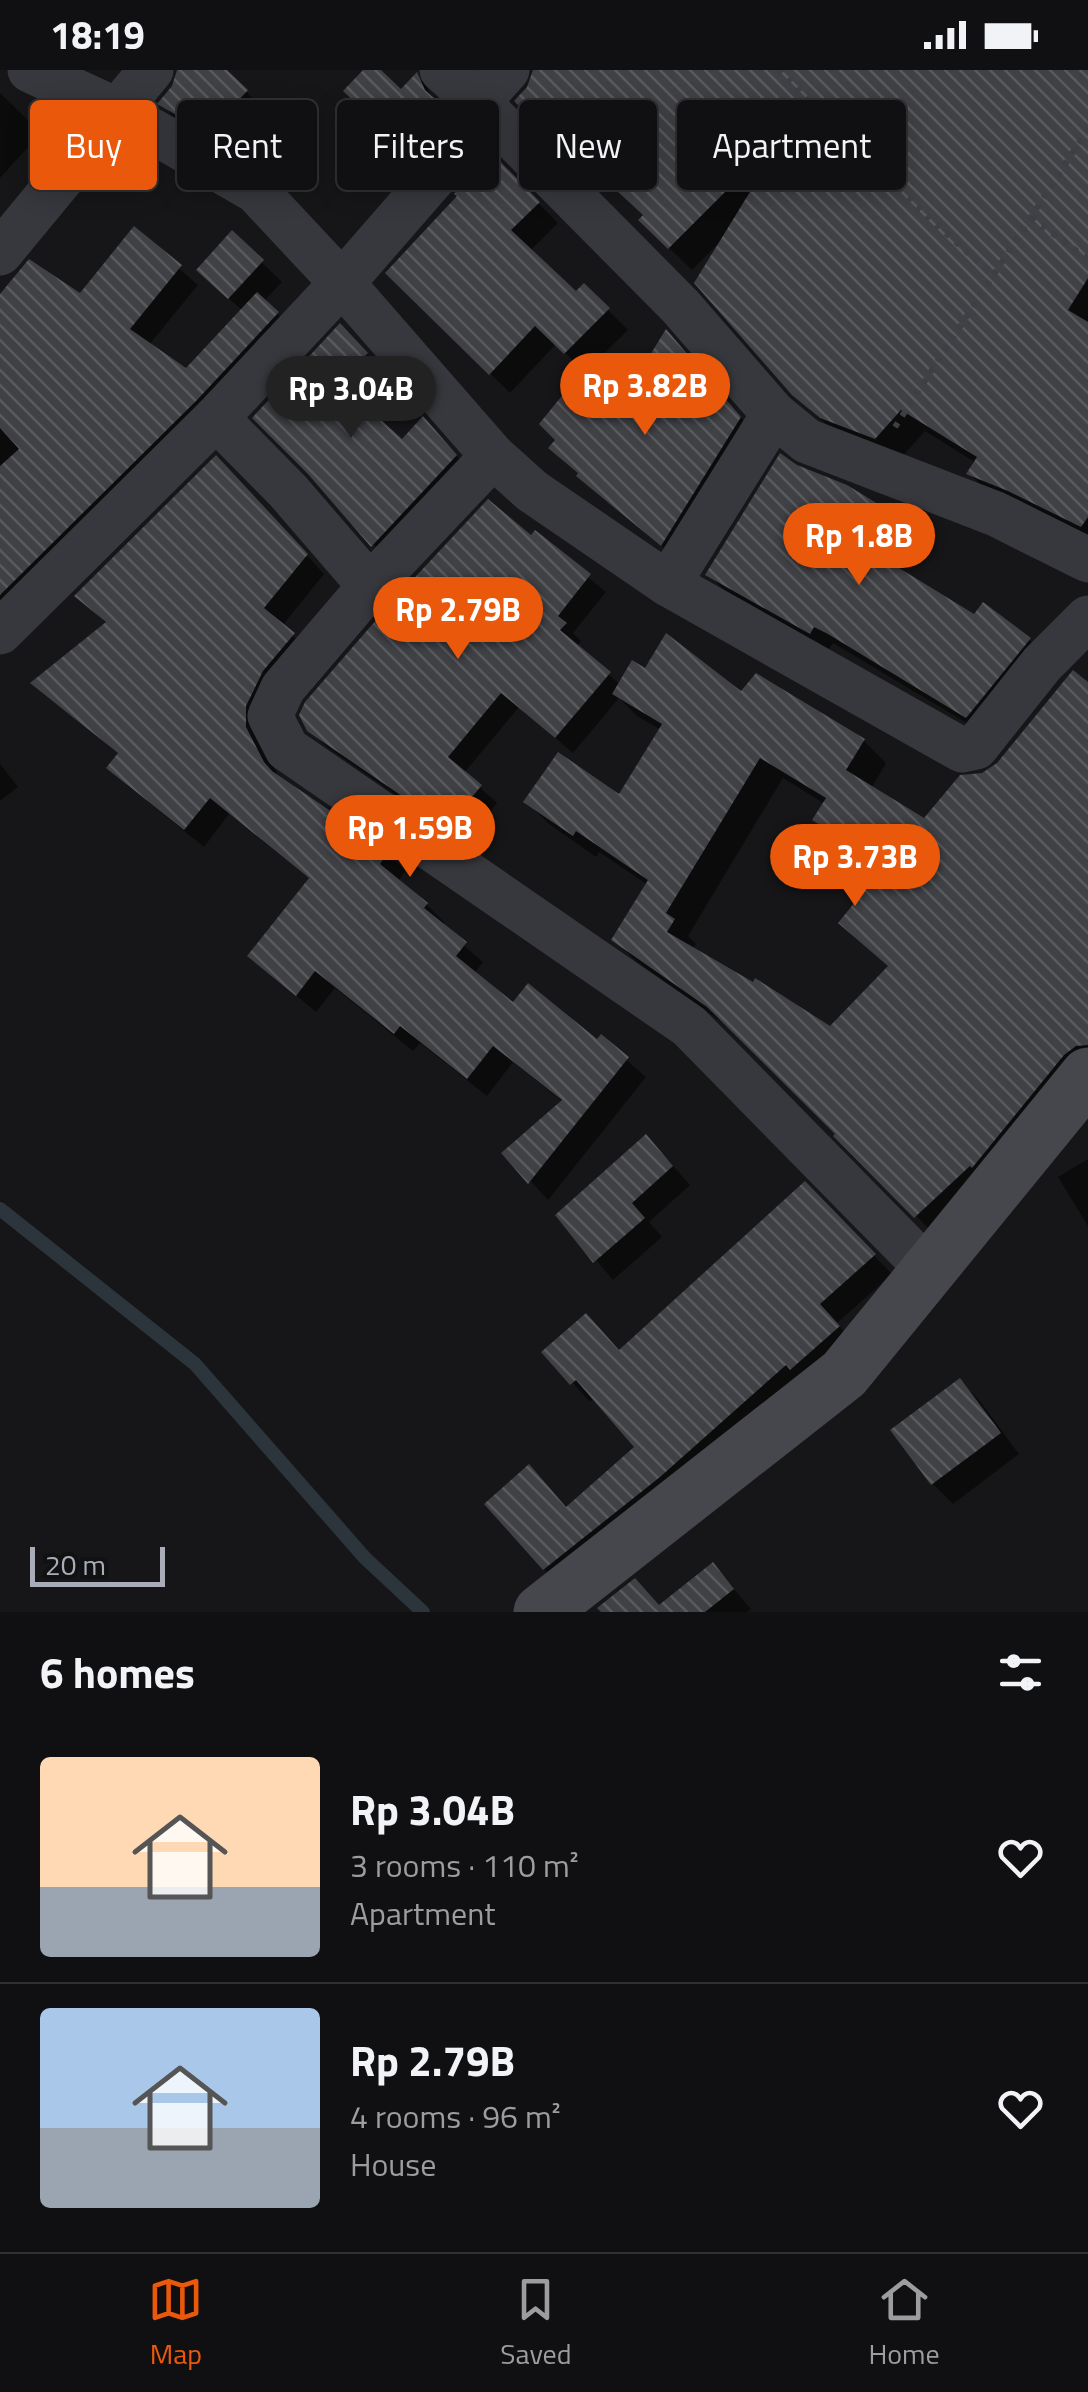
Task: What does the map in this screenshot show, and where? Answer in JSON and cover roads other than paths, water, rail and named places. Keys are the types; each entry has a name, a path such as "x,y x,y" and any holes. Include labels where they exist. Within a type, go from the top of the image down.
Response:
{"street":[{"path":"119,100 151,70"},
{"path":"442,70 491,95 751,383 774,414 807,441 996,514 1088,560"},
{"path":"47,77 96,100"},
{"path":"0,632 216,418 342,283 491,95"},
{"path":"157,134 256,191 493,456 532,491 668,584 966,751 976,747 1042,664 1088,618"},
{"path":"0,253 48,190"},
{"path":"668,584 774,414"},
{"path":"216,418 288,491 370,586"},
{"path":"493,456 370,586 283,688 270,716 275,731 287,749 689,1026 910,1251"},
{"path":"541,1612 844,1374 1088,1075"}],"waterway":[{"path":"0,1209 195,1364 365,1558 423,1612"}]}
